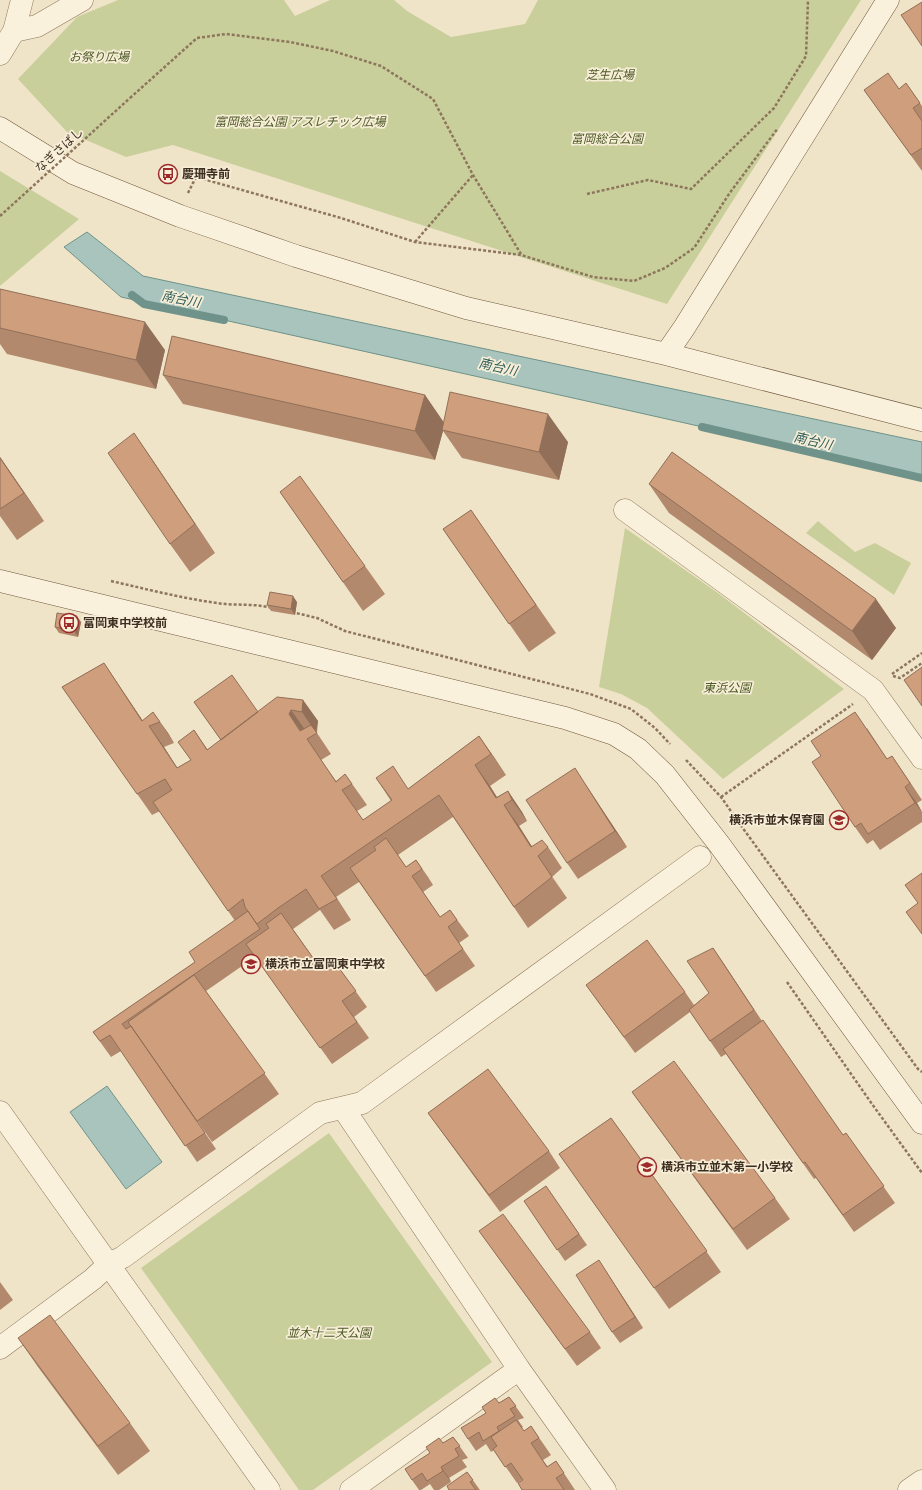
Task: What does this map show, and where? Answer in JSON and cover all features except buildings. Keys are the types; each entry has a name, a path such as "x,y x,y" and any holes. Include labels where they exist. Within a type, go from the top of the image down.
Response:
{"street":[{"path":"0,54 14,31 22,0"},
{"path":"14,31 37,26 82,0"},
{"path":"666,354 693,314 888,0"},
{"path":"0,128 73,173 180,216 296,256 466,308 666,354 922,420"},
{"path":"625,510 872,690 922,758"},
{"path":"0,581 565,718 614,734 638,749 665,775 719,844 922,1123"},
{"path":"0,1348 93,1279 109,1264 123,1257 320,1113 362,1103 700,857"},
{"path":"343,1108 519,1369 605,1490"},
{"path":"0,1112 269,1490"},
{"path":"351,1490 519,1369"},
{"path":"909,1490 922,1481"}],"path":[{"path":"587,194 648,180 691,189 774,108 806,56 808,0"},
{"name":"なぎさばし","path":"0,216 197,38 226,34 290,42 332,51 381,66 433,100 473,175 521,255"},
{"path":"180,216 196,177 341,218 415,242 521,255 592,277 634,281 665,268 694,248 729,194 780,125"},
{"path":"415,242 473,175"},
{"path":"105,580 218,604 262,605 276,609"},
{"path":"289,612 317,618 345,631 590,694 631,709 655,728 674,747"},
{"path":"721,797 922,653"},
{"path":"900,678 922,663"},
{"path":"683,757 721,797 918,1069 922,1072"},
{"path":"786,980 922,1173"}],"green space":[{"name":"富岡総合公園","path":"118,0 284,0 295,16 330,0 394,0 407,11 451,37 525,24 538,0 861,0 667,304 173,145 126,157 67,132 18,79 77,17"},
{"path":"0,171 79,219 0,286"},
{"path":"818,521 855,552 875,543 911,563 894,595 806,533"},
{"name":"東浜公園","path":"625,528 718,593 844,689 723,779 647,708 621,694 599,687"},
{"name":"並木十二天公園","path":"329,1133 492,1362 313,1490 299,1490 141,1268"}],"water":[{"path":"87,232 143,276 922,442 922,476 121,297 64,247"},
{"path":"107,1086 162,1162 126,1189 70,1112"}],"waterway":[{"name":"南台川","path":"132,295 144,304 224,320"},
{"name":"南台川","path":"702,427 922,478"}],"place":[{"name":"慶珊寺前","path":"168,174"},
{"name":"富岡東中学校前","path":"69,623"},
{"name":"横浜市並木保育園","path":"839,820"},
{"name":"横浜市立富岡東中学校","path":"251,964"},
{"name":"横浜市立並木第一小学校","path":"647,1167"}],"park label":[{"name":"お祭り広場","path":"99,57"},
{"name":"芝生広場","path":"610,75"},
{"name":"富岡総合公園 アスレチック広場","path":"300,122"}]}
